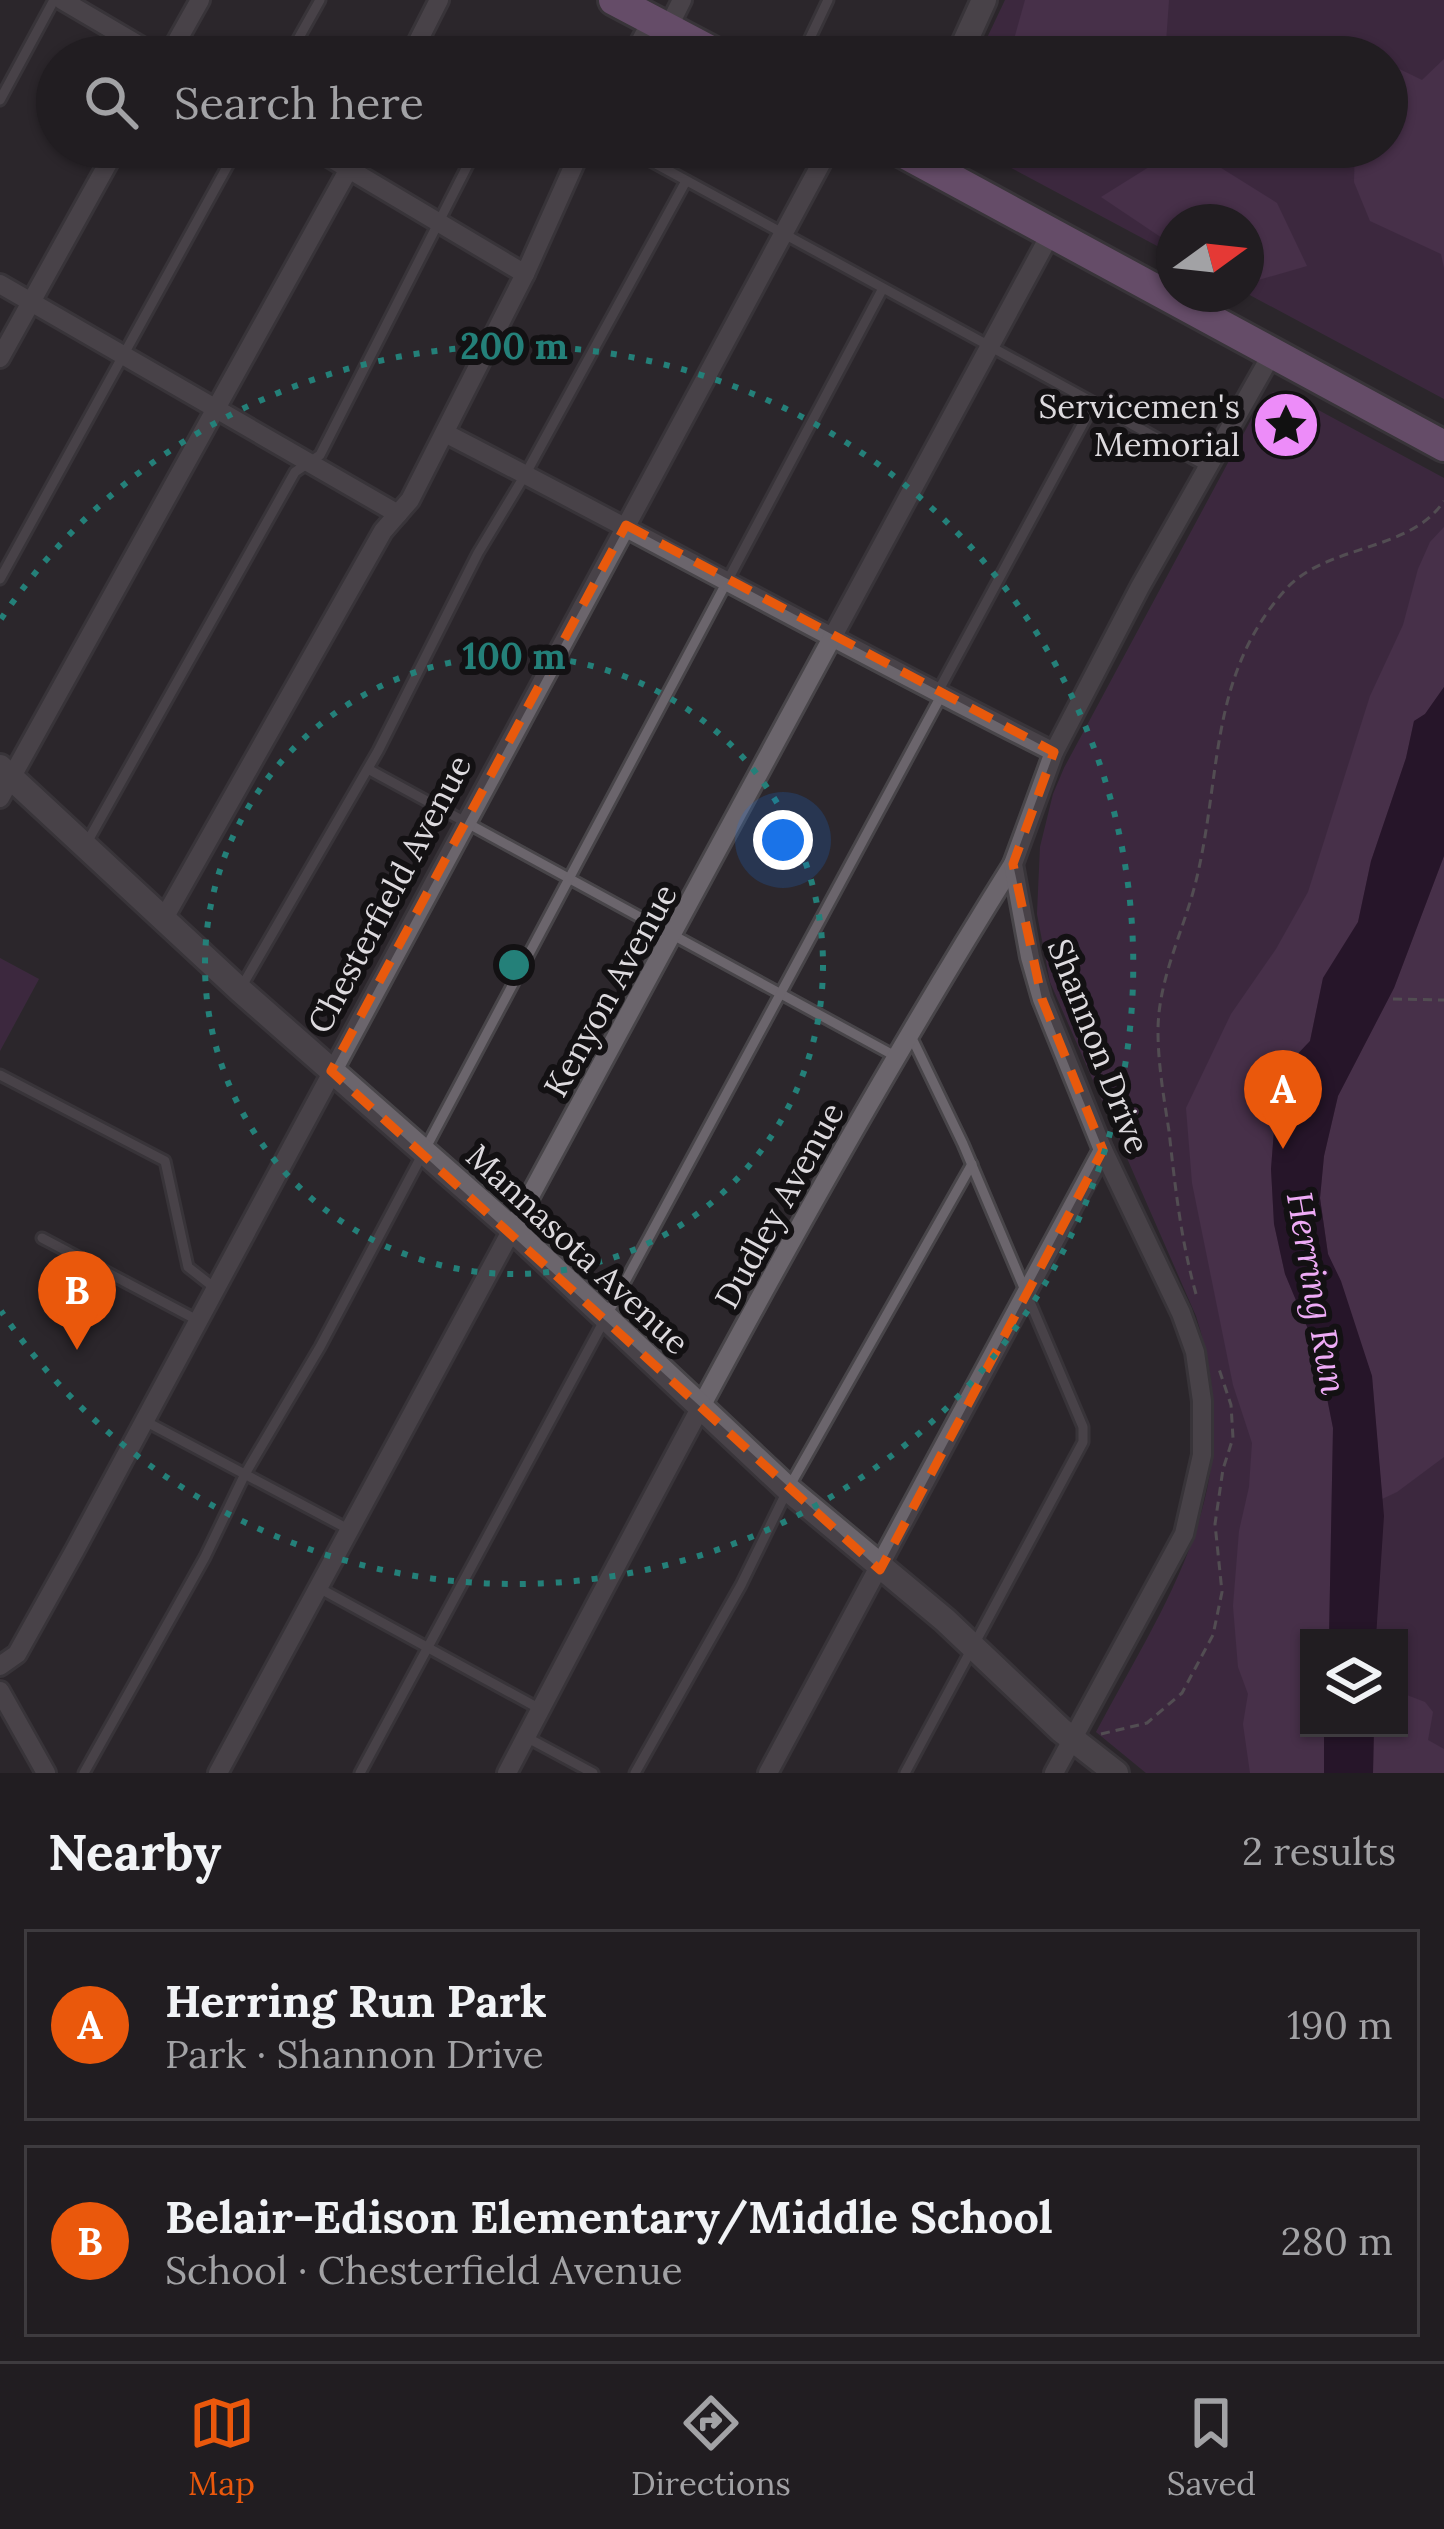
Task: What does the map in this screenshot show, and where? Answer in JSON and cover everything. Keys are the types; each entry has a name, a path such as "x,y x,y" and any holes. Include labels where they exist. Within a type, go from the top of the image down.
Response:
{"main road":[{"path":"614,0 683,36"},
{"path":"937,168 1444,446"}],"street":[{"path":"58,0 125,36"},
{"path":"177,36 200,0"},
{"path":"425,36 439,0"},
{"path":"650,36 682,0"},
{"path":"968,36 984,0"},
{"path":"0,358 105,168"},
{"path":"346,168 525,274"},
{"path":"163,920 383,531 445,434 525,274 571,168"},
{"name":"Chesterfield Avenue","path":"0,1666 17,1654 199,1321 819,168"},
{"path":"4,780 218,410 349,170"},
{"name":"Kenyon Avenue","path":"218,1773 1051,233"},
{"path":"0,284 398,514"},
{"path":"1013,865 1054,752 1273,352"},
{"path":"445,434 1054,752"},
{"name":"Mannasota Avenue","path":"4,780 85,846 240,990 513,1230 788,1489 1085,1737 1116,1773"},
{"name":"Dudley Avenue","path":"507,1773 895,1056 1013,865"},
{"name":"Shannon Drive","path":"1013,865 1042,999 1103,1150 1195,1352 1202,1401 1202,1455 1184,1534 1085,1737 1054,1773"},
{"path":"767,1773 1103,1150"},
{"path":"0,1691 46,1773"}],"lane":[{"path":"37,36 58,0"},
{"path":"300,36 320,0"},
{"path":"811,36 828,0"},
{"path":"0,100 36,38"},
{"path":"0,579 227,168"},
{"path":"85,846 296,472 320,455 467,168"},
{"path":"663,168 1208,467"},
{"path":"240,990 368,769 478,553 686,181"},
{"path":"84,1773 194,1578 245,1474 320,1347 881,290"},
{"path":"360,1773 1094,403"},
{"path":"368,769 895,1056"},
{"path":"905,1773 1083,1442 1083,1427 972,1164 909,1031"},
{"path":"0,1075 165,1161 188,1267 216,1289"},
{"path":"635,1773 741,1585 788,1489 972,1164"},
{"path":"42,1238 199,1321"},
{"path":"142,1420 350,1530"},
{"path":"319,1588 540,1709"},
{"path":"526,1736 593,1773"}],"path":[{"path":"1197,1300 1172,1171 1158,1028 1168,968 1199,868 1220,726 1235,667 1289,585 1407,530 1435,515 1444,502"},
{"path":"1393,999 1444,1000"},
{"path":"1085,1737 1147,1724 1182,1693 1213,1635 1222,1592 1215,1523 1233,1438 1231,1405 1214,1355"}],"highlighted area":[{"path":"626,525 1054,752 1013,864 1042,999 1103,1150 880,1570 331,1071"}],"shaded area":[{"path":"1005,0 1444,0 1444,399 1264,303 1264,204 1156,204 1156,245 1011,168 1408,168 1408,36 988,36"},
{"path":"1025,0 1169,0 1166,36 1015,36"},
{"path":"1444,59 1444,268 1441,254 1370,221 1354,182 1354,168 1408,168 1408,73 1422,80"},
{"path":"1147,168 1221,168 1277,203 1307,266 1264,278 1264,204 1156,204 1156,234 1101,197"},
{"path":"1273,392 1285,392 1444,478 1444,1773 1146,1773 1096,1732 1151,1631 1195,1534 1208,1484 1214,1432 1210,1376 1196,1316 1050,982 1037,914 1040,847 1064,768 1259,405"},
{"path":"1444,527 1444,687 1425,714 1414,721 1371,861 1358,922 1323,978 1310,1041 1290,1062 1275,1117 1274,1224 1285,1274 1318,1353 1333,1428 1329,1629 1300,1629 1300,1737 1324,1737 1324,1773 1250,1773 1243,1724 1248,1694 1238,1667 1233,1606 1252,1443 1233,1385 1192,1183 1186,1108 1231,1014 1308,892 1370,696 1403,625 1430,542"},
{"path":"1444,856 1444,1457 1382,1499 1372,1376 1328,1254 1320,1198 1324,1156 1338,1096 1394,988"},
{"path":"0,958 39,979 0,1051"},
{"path":"1408,1695 1425,1702 1433,1712 1428,1740 1444,1749 1444,1773 1373,1773 1374,1737 1408,1737"}],"water":[{"name":"Herring Run","path":"1444,687 1444,856 1394,988 1338,1096 1324,1156 1320,1198 1328,1254 1372,1376 1384,1516 1377,1629 1329,1629 1333,1428 1318,1353 1285,1274 1274,1224 1275,1117 1290,1062 1310,1041 1323,978 1358,922 1371,861 1414,721 1425,714"},
{"path":"1324,1737 1374,1737 1373,1773 1324,1773"}],"place":[{"name":"Servicemen's Memorial","path":"1286,425"},
{"name":"Herring Run Park","path":"1283,1149"},
{"name":"Belair-Edison Elementary/Middle School","path":"77,1350"}]}
